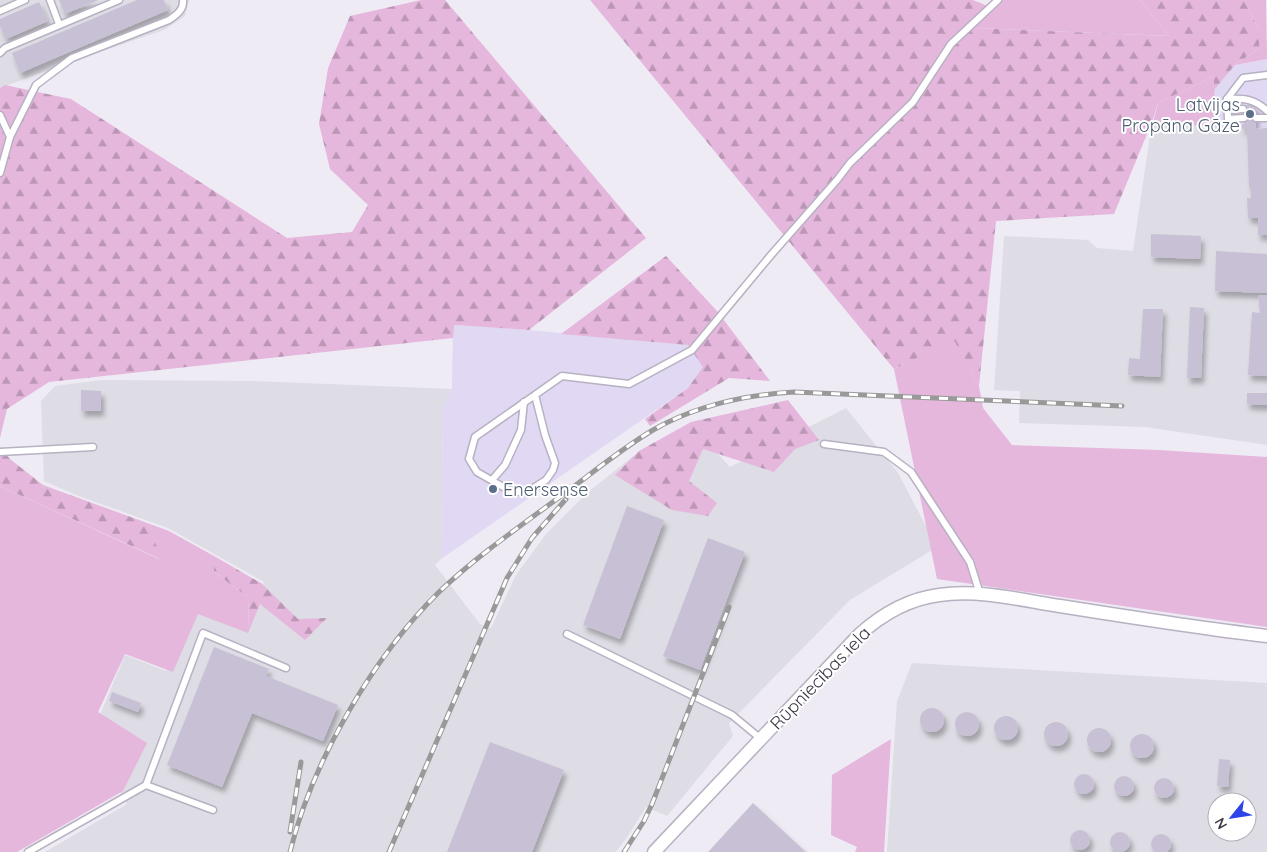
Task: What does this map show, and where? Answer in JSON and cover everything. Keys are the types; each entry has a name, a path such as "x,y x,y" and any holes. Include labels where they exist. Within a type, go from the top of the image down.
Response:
{"street":[{"name":"Rūpniecības iela","path":"654,852 858,635 882,617 902,606 939,594 980,594 1209,630 1267,636"}],"lane":[{"path":"0,11 25,0"},
{"path":"50,0 59,24"},
{"path":"2,49 119,0"},
{"path":"0,173 10,137 36,85 72,58 169,20 180,12 184,0"},
{"path":"535,395 545,435 556,463 554,470 546,480 527,492 512,492 477,472 469,458 474,437 562,376 629,384 692,350 850,163 913,102 951,44 998,0"},
{"path":"1244,118 1228,119 1227,99 1242,78 1267,76"},
{"path":"1227,99 1244,98 1254,101 1266,110"},
{"path":"1228,110 1243,109"},
{"path":"1256,109 1266,110"},
{"path":"0,115 10,137"},
{"path":"1256,118 1267,118"},
{"path":"492,480 506,465 521,430 524,402"},
{"path":"824,444 884,452 911,472 970,562 980,594"},
{"path":"0,452 93,447"},
{"path":"28,852 146,785 203,633 286,668"},
{"path":"567,634 732,715 760,739"},
{"path":"146,785 213,810"}],"shaded area":[{"path":"0,0 189,0 185,16 164,30 0,88"},
{"path":"1267,59 1267,128 1215,127 1214,90 1235,65"},
{"path":"1152,122 1242,129 1267,128 1267,445 1145,427 1019,423 1020,391 994,390 1004,236 1088,240 1097,248 1133,251"},
{"name":"Enersense","path":"453,325 688,345 704,367 688,388 441,559 443,408 452,389"},
{"path":"101,380 251,381 452,389 443,408 441,559 435,565 480,624 491,628 516,575 546,534 587,493 632,457 693,427 730,467 846,408 898,473 937,547 850,600 729,723 733,736 667,816 646,807 616,852 45,852 127,804 89,741 125,655 166,671 191,604 248,626 264,582 168,528 76,495 44,481 41,401 55,386"},
{"path":"912,663 1267,683 1267,852 887,852 897,701"}],"green space":[{"path":"421,0 445,0 646,238 529,330 454,325 453,338 49,382 7,409 0,438 0,88 5,85 71,99 287,238 352,232 368,205 330,169 319,124 328,68 350,16"},
{"path":"590,0 973,0 988,6 974,28 1169,36 1140,0 1244,0 1259,29 1259,48 1235,65 1214,90 1214,76 1158,103 1114,214 996,221 979,386 954,340 894,369"},
{"path":"1002,0 1140,0 1169,36 974,28"},
{"path":"1244,0 1266,0 1267,59 1235,65 1259,48 1259,29"},
{"path":"1214,76 1215,127 1153,122 1158,103"},
{"path":"666,256 717,311 770,381 729,378 650,426 645,419 688,388 703,367 688,345 561,334"},
{"path":"954,339 979,386 983,408 1012,445 1159,450 1267,457 1267,627 937,579 894,369"},
{"path":"788,400 819,440 795,449 774,472 703,449 689,481 717,503 708,516 672,510 615,475 639,451 691,422"},
{"path":"0,447 10,459 43,485 150,524 160,559 0,486"},
{"path":"0,486 159,559 150,524 169,531 214,556 214,572 249,598 248,633 198,614 173,672 125,654 98,712 147,743 123,791 17,852 0,852"},
{"path":"214,556 261,583 298,619 327,618 305,640 260,604 248,633 249,598 214,572"},
{"path":"891,739 884,852 855,852 857,847 831,835 832,775"}],"building":[{"path":"59,0 98,0 65,14"},
{"path":"137,0 164,0 168,10 20,73 12,53"},
{"path":"39,2 48,21 6,39 0,26 0,19"},
{"path":"1243,105 1256,105 1256,129 1267,128 1267,235 1258,235 1258,218 1248,218 1247,198 1251,198 1251,188 1249,188 1247,129 1242,129 1242,124 1244,124"},
{"path":"1151,234 1201,236 1200,259 1151,257"},
{"path":"1216,251 1267,254 1267,293 1215,291"},
{"path":"1267,295 1267,376 1248,375 1252,312 1260,313 1258,296"},
{"path":"1190,307 1204,308 1201,378 1187,378"},
{"path":"1143,309 1163,309 1160,377 1128,375 1129,358 1140,359"},
{"path":"81,390 101,391 101,411 81,411"},
{"path":"1247,393 1267,393 1267,405 1247,404"},
{"path":"627,506 664,520 620,639 583,625"},
{"path":"708,538 745,552 700,670 663,656"},
{"path":"214,647 269,669 266,676 338,705 323,741 252,713 222,787 167,765"},
{"path":"112,692 141,703 138,712 109,701"},
{"path":"932,708 937,709 943,715 943,725 937,731 932,732 927,731 921,725 920,720 921,715 927,709"},
{"path":"967,712 972,713 978,719 978,729 972,735 967,736 962,735 956,729 955,724 956,719 962,713"},
{"path":"1006,716 1015,719 1018,728 1015,737 1006,740 997,737 994,728 997,719"},
{"path":"1056,722 1061,723 1067,729 1067,739 1061,745 1056,746 1051,745 1045,739 1044,734 1045,729 1051,723"},
{"path":"1099,728 1104,729 1110,735 1110,745 1104,751 1099,752 1094,751 1088,745 1087,740 1088,735 1094,729"},
{"path":"1142,734 1147,735 1153,741 1153,751 1147,757 1142,758 1137,757 1131,751 1130,746 1131,741 1137,735"},
{"path":"490,742 564,770 532,852 447,852"},
{"path":"1219,759 1230,760 1228,787 1217,786"},
{"path":"1084,774 1091,777 1094,784 1091,791 1084,794 1077,791 1074,784 1077,777"},
{"path":"1124,776 1131,779 1134,786 1131,793 1124,796 1117,793 1114,786 1117,779"},
{"path":"1164,778 1171,781 1174,788 1171,795 1164,798 1157,795 1154,788 1157,781"},
{"path":"753,803 806,852 708,852"},
{"path":"1080,830 1087,833 1090,840 1087,847 1080,850 1073,847 1070,840 1073,833"},
{"path":"1120,832 1127,835 1130,842 1127,849 1120,852 1113,849 1110,842 1113,835"},
{"path":"1161,834 1168,837 1171,844 1168,851 1161,854 1154,851 1151,844 1154,837"}],"railway":[{"path":"290,852 300,818 329,747 369,679 391,647 415,618 439,592 483,554 618,453 653,430 687,414 722,403 776,393 794,392 1122,406"},
{"path":"389,852 507,578 532,538 566,499"},
{"path":"624,852 644,821 652,804 729,607"},
{"path":"290,832 301,762"}],"place":[{"name":"Latvijas Propāna Gāze","path":"1250,114"},
{"name":"Enersense","path":"493,489"}]}
